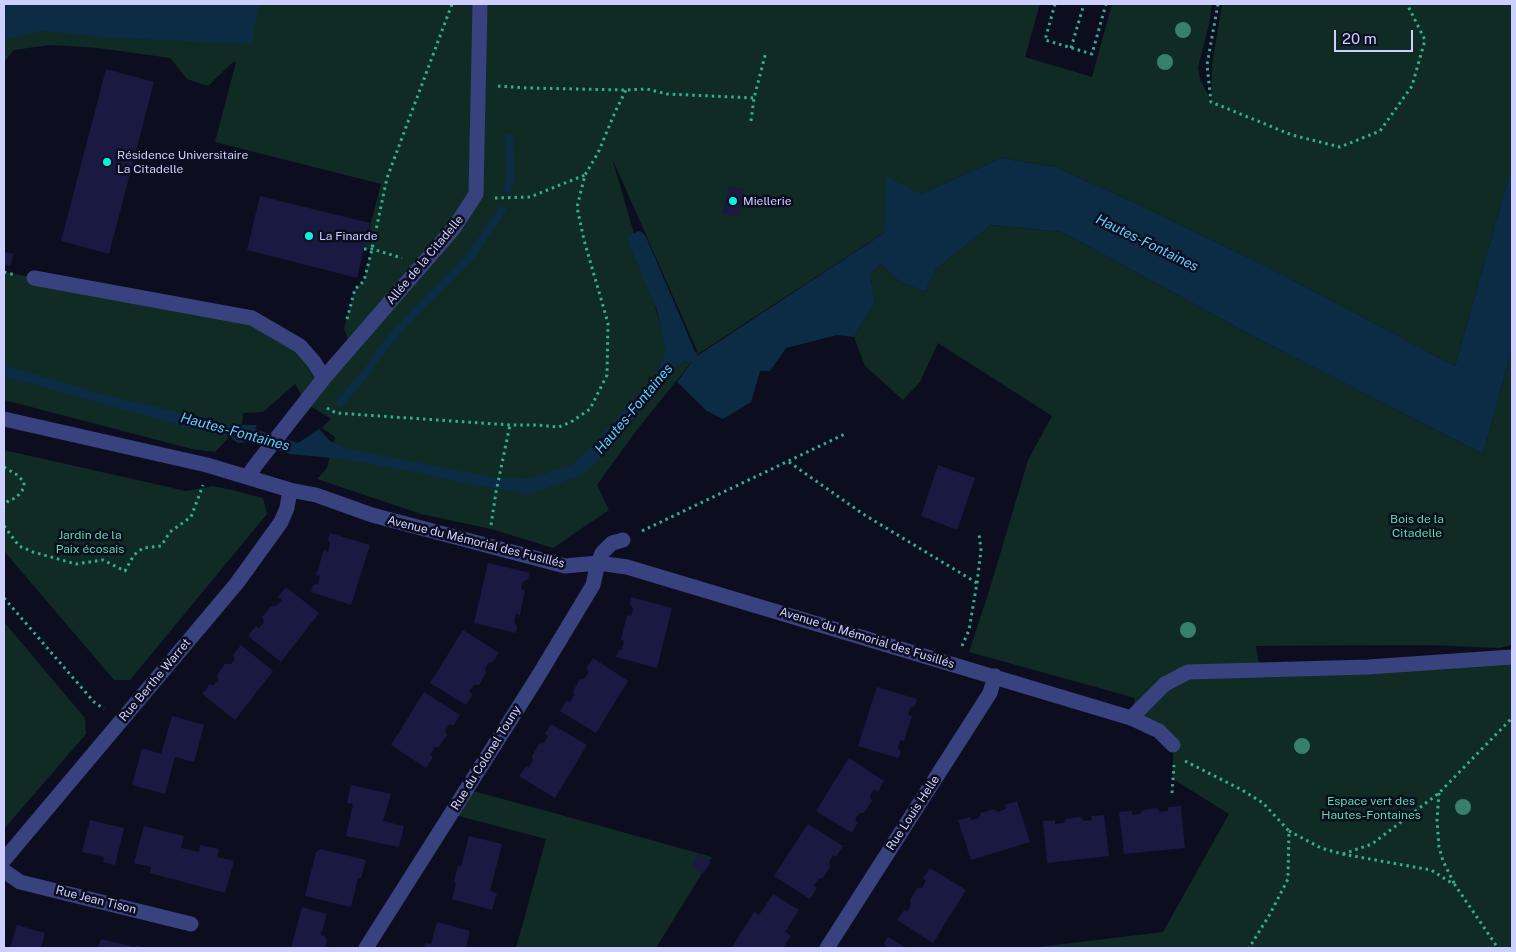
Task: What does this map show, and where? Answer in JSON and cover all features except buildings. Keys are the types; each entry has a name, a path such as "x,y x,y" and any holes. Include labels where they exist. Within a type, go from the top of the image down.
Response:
{"street":[{"path":"476,194 480,4"},
{"name":"Allée de la Citadelle","path":"247,477 324,378 454,228 476,194"},
{"path":"34,278 252,318 300,346 314,362 324,378"},
{"name":"Avenue du Mémorial des Fusillés","path":"4,419 207,465 290,490 316,495 372,514 566,566 598,563 627,567 1131,718 1159,730 1173,745"},
{"name":"Rue Berthe Warret","path":"4,860 237,583 281,522 287,508 290,490"},
{"path":"598,563 602,553 612,543 623,540"},
{"name":"Rue du Colonel Touny","path":"366,948 537,678 593,585 598,563"},
{"path":"1131,718 1165,684 1188,672 1341,668 1512,657"},
{"name":"Rue Louis Helle","path":"827,948 990,693 995,676"},
{"name":"Rue Jean Tison","path":"4,871 20,882 191,924"}],"path":[{"path":"351,348 344,328 356,289 364,281 387,178 452,4"},
{"path":"1055,4 1045,40 1092,54 1106,4"},
{"path":"1071,48 1084,4"},
{"path":"1218,4 1207,65 1211,102 1292,135 1340,147 1380,131 1412,86 1425,40 1407,4"},
{"path":"751,121 754,98 766,52"},
{"path":"478,84 527,88 647,89 667,94 754,98"},
{"path":"310,397 336,413 510,425 560,427 572,422 590,409 606,375 608,323 584,240 577,207 585,174 598,153 626,90"},
{"path":"476,194 494,198 530,197 585,174"},
{"path":"364,249 372,249 422,264"},
{"path":"491,528 496,492 510,425"},
{"path":"623,540 847,433"},
{"path":"788,462 863,514 977,583"},
{"path":"4,526 18,546 33,552 76,564 102,560 125,571 138,551 143,548 161,546 170,532 191,517 202,490 207,465"},
{"path":"4,467 18,474 24,482 24,488 16,498 9,500 4,506"},
{"path":"956,665 969,630 981,550 979,534"},
{"path":"4,598 94,702"},
{"path":"1342,854 1372,844 1439,794 1512,718"},
{"path":"1173,745 1184,760 1263,803 1289,831 1321,848 1342,854 1432,870 1455,885"},
{"path":"1172,793 1173,745"},
{"path":"1439,794 1437,820 1439,847 1443,861 1455,885 1498,948"},
{"path":"1249,948 1288,880 1289,831"}],"green space":[{"path":"4,4 1040,4 1025,57 1092,77 1112,4 1212,4 1209,25 1198,67 1200,79 1211,101 1212,65 1222,4 1512,4 1512,165 1455,366 1268,267 1135,203 1056,167 1001,158 921,194 885,232 698,354 636,431 597,485 609,510 553,548 491,529 421,514 317,479 327,468 335,437 322,428 331,419 305,401 295,384 263,412 243,413 242,424 215,452 192,449 4,400 4,272 252,318 300,346 324,377 351,348 344,328 355,289 364,281 372,249 364,249 381,184 215,142 236,62 233,62 208,86 187,79 170,58 98,48 50,45 14,50 4,62","holes":["612,158 698,353 668,351"]},
{"path":"991,225 1062,232 1262,341 1483,454 1512,349 1512,645 1499,648 1428,645 1256,646 1260,669 1512,657 1512,948 1030,948 1163,932 1229,814 1173,779 1173,745 1131,718 1135,698 969,652 1028,460 1052,416 938,343 920,382 903,400 865,366 854,337 875,302 870,274 881,264 900,282 925,292 936,269"},
{"name":"Jardin de la Paix écosais","path":"4,450 186,491 213,486 232,490 263,498 267,514 130,680 114,680 4,551"},
{"path":"4,622 85,718 86,734 4,829"},
{"path":"466,789 712,857 656,948 516,948 546,839 451,814"}],"water":[{"path":"4,4 259,4 252,44 113,38 42,31 4,40"},
{"name":"Hautes-Fontaines","path":"1001,158 1056,167 1135,203 1268,267 1455,366 1512,165 1512,349 1483,454 1262,341 1062,232 991,225 936,269 925,292 900,282 881,264 870,274 875,302 854,337 837,335 786,348 770,371 760,371 751,402 723,419 707,411 677,382 692,362 686,361 675,366 606,453 582,475 530,494 342,459 290,454 250,442 238,443 230,437 189,428 4,376 4,365 99,393 232,425 257,425 255,429 298,443 319,429 330,441 345,448 491,477 529,479 574,464 655,377 666,351 657,310 627,239 628,236 639,231 646,237 697,356 884,233 886,176 921,194"}],"waterway":[{"path":"508,190 511,175 509,138"},
{"path":"340,403 368,370 386,344 471,256 502,210"}],"place":[{"name":"Résidence Universitaire La Citadelle","path":"107,162"},
{"name":"Miellerie","path":"733,201"},
{"name":"La Finarde","path":"309,236"}],"park label":[{"name":"Bois de la Citadelle","path":"1417,526"},
{"name":"Espace vert des Hautes-Fontaines","path":"1371,808"}]}
